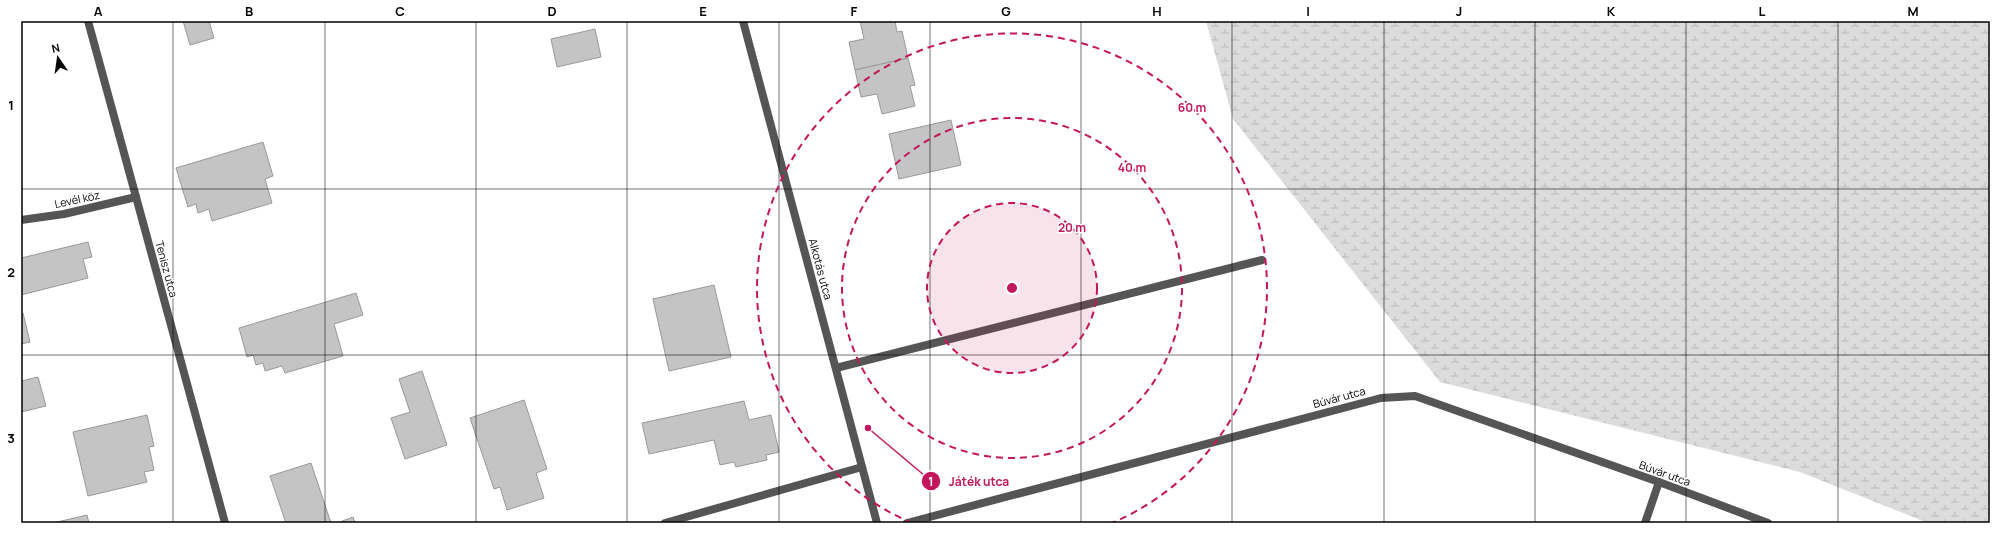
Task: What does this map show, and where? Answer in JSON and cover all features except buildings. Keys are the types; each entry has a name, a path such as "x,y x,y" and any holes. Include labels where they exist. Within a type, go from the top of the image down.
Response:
{"street":[{"name":"Tenisz utca","path":"88,21 225,523"},
{"name":"Alkotás utca","path":"743,21 877,523"},
{"name":"Levél köz","path":"21,220 64,214 136,197"},
{"path":"836,368 1262,260"},
{"name":"Búvár utca","path":"907,523 1381,398 1415,396 1659,482 1768,523"},
{"path":"665,523 862,467"},
{"path":"1645,523 1659,482"}],"green space":[{"path":"1206,21 1990,21 1990,523 1928,523 1800,472 1440,382 1233,119"}],"place":[{"name":"Játék utca","path":"868,428"}]}
